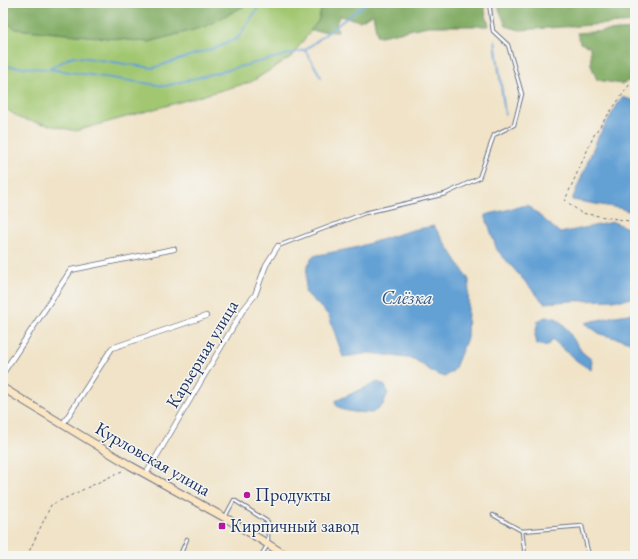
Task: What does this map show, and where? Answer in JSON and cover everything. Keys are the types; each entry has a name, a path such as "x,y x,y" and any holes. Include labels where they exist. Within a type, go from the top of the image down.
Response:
{"main road":[{"name":"Курловская улица","path":"3,388 131,466 224,518 287,556"}],"street":[{"name":"Карьерная улица","path":"146,474 243,310 255,295 266,266 278,246"},
{"path":"3,373 71,270 174,249"},
{"path":"63,424 112,348 206,316"}],"lane":[{"path":"278,246 365,213 445,194 479,178 494,135 514,125 522,94 508,45 493,31 489,3"},
{"path":"224,518 234,500 268,522 268,544 261,556"},
{"path":"493,516 522,531 582,526 589,556"},
{"path":"522,531 525,556"},
{"path":"181,556 187,538"}],"path":[{"path":"635,84 630,84 595,133 566,200 581,213 635,222"},
{"path":"27,556 51,505 131,466"}],"green space":[{"path":"3,3 250,3 204,27 149,42 16,29 3,20"},
{"path":"250,3 323,3 318,21 291,57 251,82 76,131 21,119 3,107 3,20 16,29 149,42 204,27"},
{"path":"323,3 484,3 489,26 428,26 377,36 373,14 360,21 340,16 336,23 338,32 310,31 318,21"},
{"path":"499,3 635,3 635,22 520,30 506,26 499,9"},
{"path":"635,29 635,78 621,84 597,80 591,65 590,47 580,43 577,33"}],"water":[{"path":"622,97 635,101 635,213 619,208 572,200 598,137"},
{"path":"527,205 560,233 613,222 635,231 635,296 625,300 544,303 497,250 485,215"},
{"name":"Слёзка","path":"434,226 469,280 467,338 454,370 445,377 434,373 414,359 370,353 343,357 329,316 305,292 307,267 313,256 354,248 412,230"},
{"path":"635,313 635,343 600,334 585,323 615,316"},
{"path":"545,317 556,318 564,325 582,352 592,360 591,370 577,361 552,339 550,344 544,346 537,344 535,335 538,321"},
{"path":"378,382 385,386 388,392 383,405 372,413 343,410 336,405 335,401"}],"waterway":[{"path":"3,66 49,69 73,56 153,68 216,48 238,38 261,3"},
{"path":"49,69 165,86 305,50 367,3"},
{"path":"493,3 494,26"},
{"path":"495,41 505,114"},
{"path":"305,50 321,77"}],"place":[{"name":"Продукты","path":"247,495"},
{"name":"Кирпичный завод","path":"222,526"}]}
